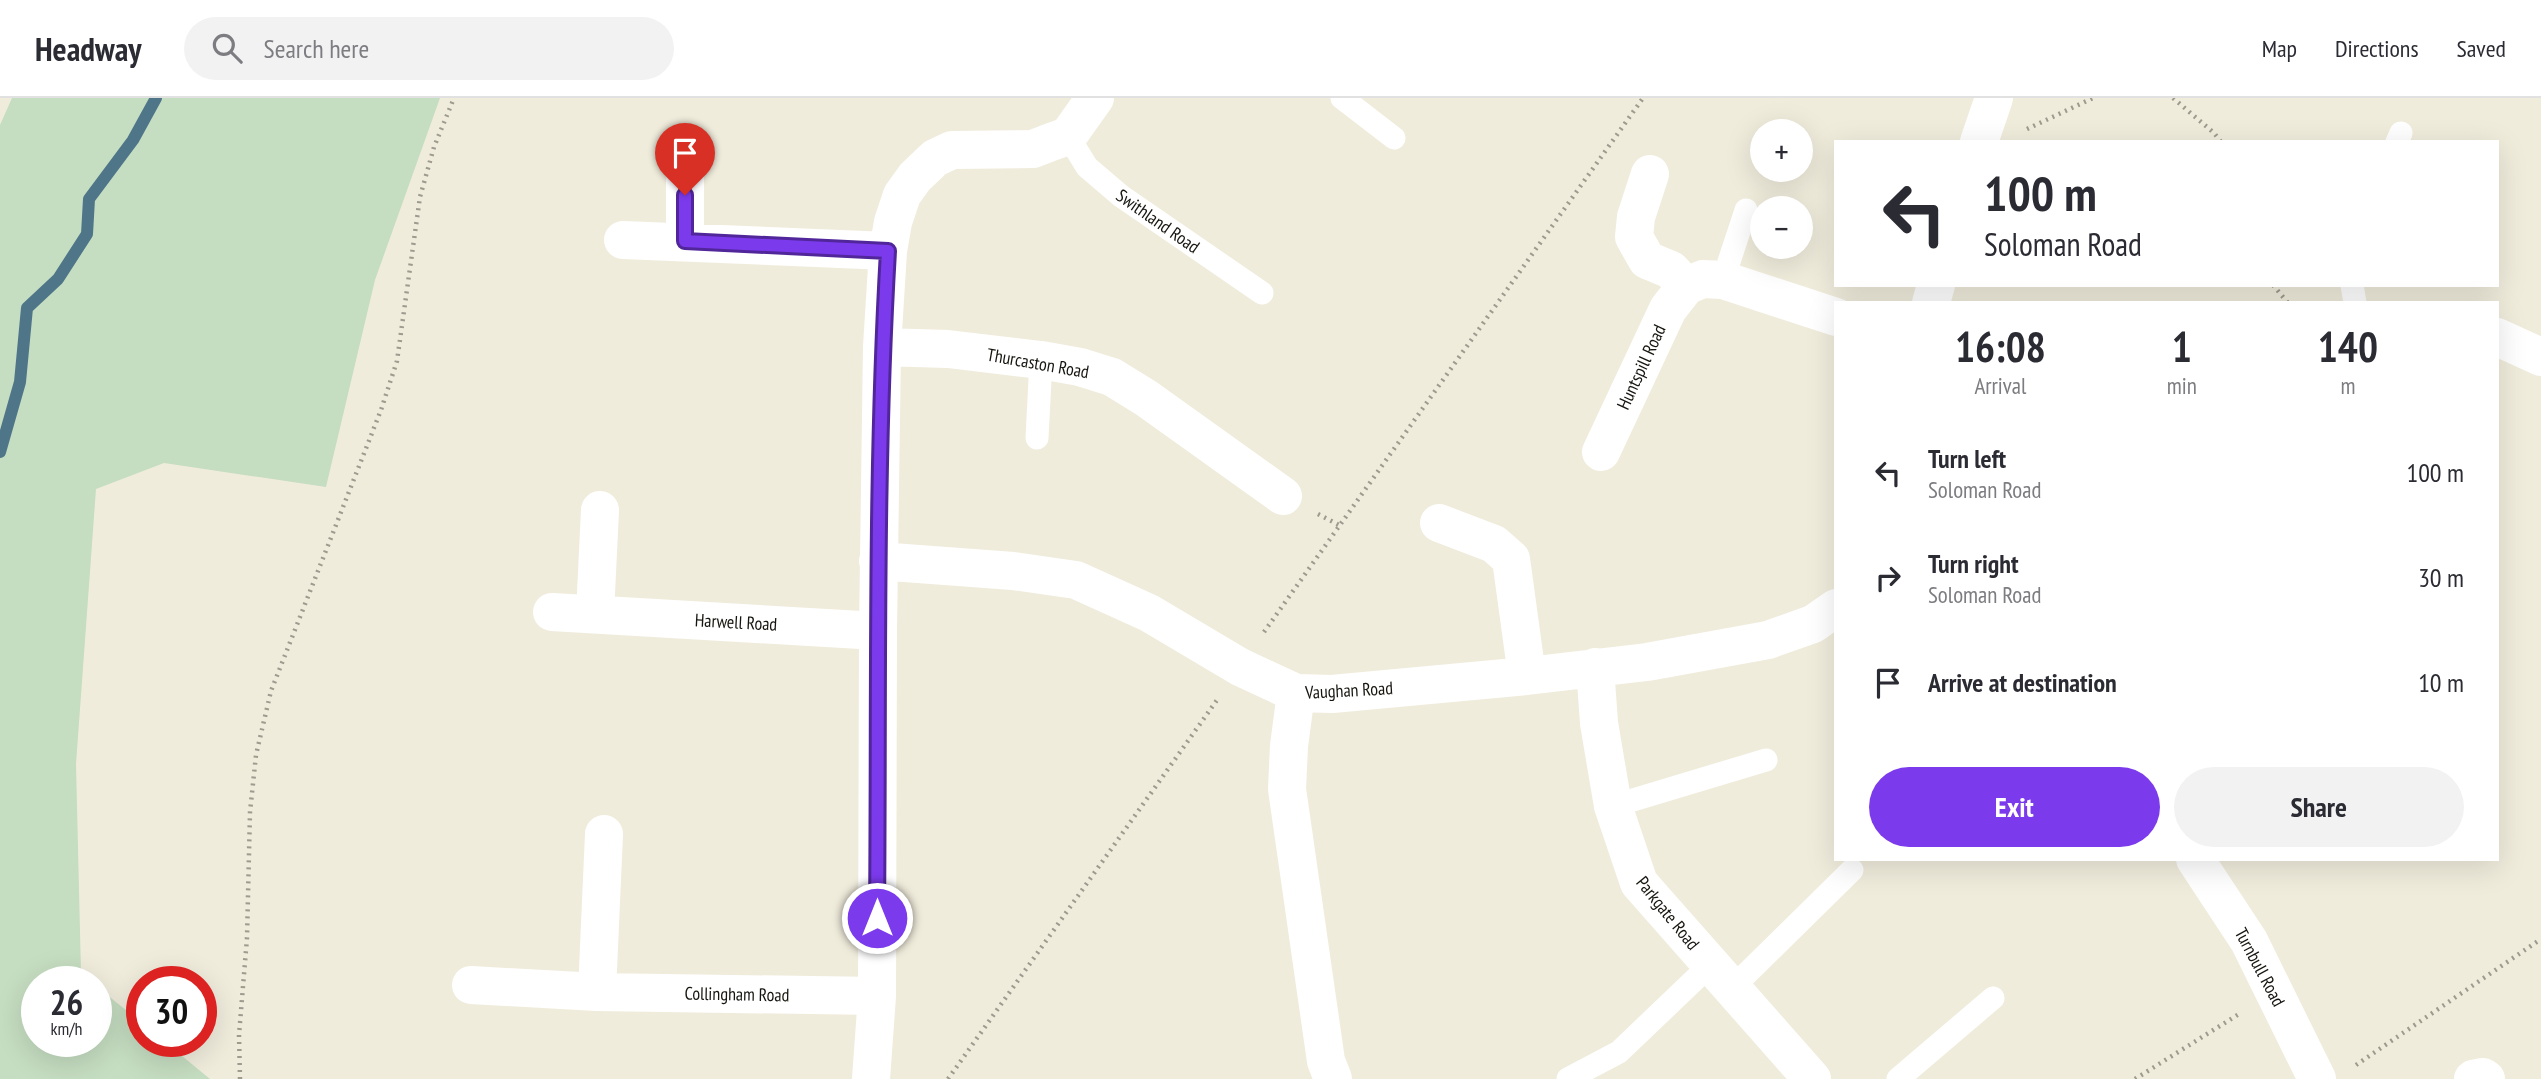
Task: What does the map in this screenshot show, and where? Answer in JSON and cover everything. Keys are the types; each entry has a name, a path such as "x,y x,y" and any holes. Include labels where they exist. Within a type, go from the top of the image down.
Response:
{"street":[{"path":"871,1079 877,996 878,561 882,347 888,251 902,195 915,177 935,158 952,150 1033,149 1068,136 1095,98"},
{"path":"1980,140 1994,98"},
{"path":"685,149 685,241"},
{"path":"1650,174 1636,217 1634,237 1647,260 1705,283 1834,316"},
{"path":"623,240 888,251"},
{"name":"Huntspill Road","path":"1601,452 1668,309 1705,283"},
{"path":"2499,338 2541,357"},
{"name":"Thurcaston Road","path":"882,347 948,349 1041,360 1080,367 1112,377 1146,398 1283,496"},
{"path":"595,614 600,510"},
{"path":"1439,523 1494,544 1511,559 1527,676"},
{"name":"Vaughan Road","path":"878,561 1013,571 1076,580 1149,612 1240,667 1296,693 1332,694 1647,662 1768,640 1813,624 1834,609"},
{"name":"Harwell Road","path":"552,612 878,631"},
{"name":"Parkgate Road","path":"1595,667 1600,723 1613,806 1639,883 1812,1079"},
{"path":"1296,693 1287,789 1326,1061 1333,1079"},
{"path":"597,992 604,834"},
{"name":"Turnbull Road","path":"2196,861 2249,941 2318,1079"},
{"name":"Collingham Road","path":"471,985 597,992 877,996"},
{"path":"2473,1079 2486,1079"}],"lane":[{"path":"1346,99 1394,138"},
{"name":"Swithland Road","path":"1068,136 1087,167 1121,196 1262,293"},
{"path":"1705,283 1746,210"},
{"path":"1037,438 1041,360"},
{"path":"1613,806 1766,760"},
{"path":"1568,1079 1619,1052 1720,977 1852,870"},
{"path":"1898,1079 1993,998"}],"path":[{"path":"240,1079 239,1035 247,938 250,812 256,755 271,691 381,410 397,361 420,197 434,147 454,98"},
{"path":"948,1079 1643,98"},
{"path":"2023,131 2093,98"},
{"path":"2173,98 2206,125 2219,140"},
{"path":"2275,287 2286,301"},
{"path":"2356,1065 2541,939"},
{"path":"2134,1079 2240,1013"}],"green space":[{"path":"12,98 440,98 375,280 326,487 164,463 96,489 76,764 81,966 21,966 21,1057 112,1057 112,999 126,1010 126,1057 183,1057 210,1079 0,1079 0,125"}],"waterway":[{"path":"0,452 20,382 27,308 58,279 87,234 89,199 133,140 156,98"}],"route":[{"path":"685,195 685,241 888,251 882,347 877,918"}]}
